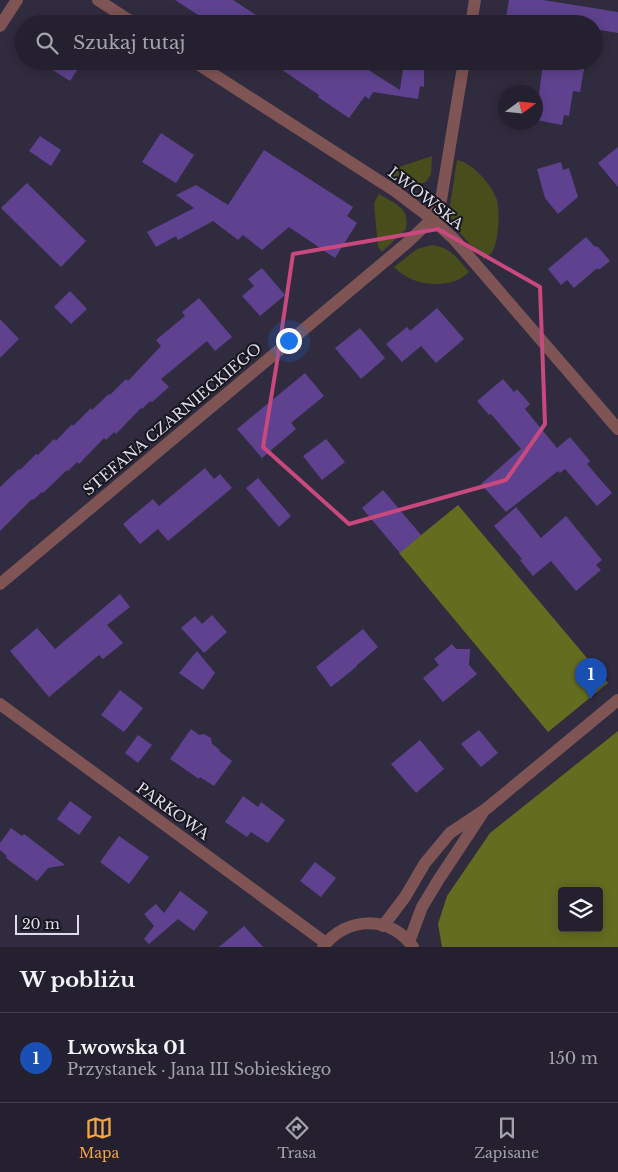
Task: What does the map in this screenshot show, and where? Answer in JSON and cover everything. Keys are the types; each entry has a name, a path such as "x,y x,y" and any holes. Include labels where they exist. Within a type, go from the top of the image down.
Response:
{"street":[{"path":"0,26 17,0"},
{"path":"98,0 121,15"},
{"path":"472,15 475,0"},
{"name":"LWOWSKA","path":"207,70 395,191 432,219 454,239 618,429"},
{"path":"432,219 441,200 463,70"},
{"name":"STEFANA CZARNIECKIEGO","path":"0,584 408,242 432,219"},
{"path":"384,926 405,897 425,863 450,833 486,809 618,700"},
{"name":"PARKOWA","path":"0,704 325,945"},
{"path":"325,945 328,940 344,928 363,923 374,923 394,930 411,944 422,907 486,809"}],"highlighted area":[{"path":"438,229 540,287 545,424 506,480 349,524 263,447 293,254"}],"green space":[{"path":"432,156 431,174 426,182 417,185 411,183 408,188 389,178 396,168"},
{"path":"457,160 469,165 481,176 495,194 497,200 499,220 496,243 491,254 484,259 458,231 449,212"},
{"path":"379,194 400,207 406,216 407,222 406,229 382,252 378,247 374,203"},
{"path":"432,245 449,251 469,272 452,282 434,284 416,281 394,267 417,249"},
{"path":"458,505 608,683 548,732 399,553"},
{"path":"618,731 618,947 442,947 438,924 447,896 490,833"}],"building":[{"path":"175,0 233,0 256,15 198,15"},
{"path":"509,0 543,0 618,12 618,33 603,30 603,15 506,15"},
{"path":"53,70 77,70 70,81"},
{"path":"282,70 368,70 400,90 403,70 424,70 424,87 420,86 418,99 373,92 369,99 365,96 349,118 318,97 319,95"},
{"path":"542,70 584,70 580,92 573,91 569,116 564,115 562,125 543,121 543,85 540,85"},
{"path":"161,133 194,155 176,183 142,162"},
{"path":"40,136 61,150 51,166 29,151"},
{"path":"618,147 618,187 598,163"},
{"path":"264,150 353,207 347,216 357,223 335,258 289,227 262,250 243,235 238,240 213,221 178,240 176,236 156,247 147,232 194,208 176,195 196,185 228,205"},
{"path":"561,162 563,170 569,168 578,197 558,214 545,198 537,169"},
{"path":"27,183 86,241 61,267 1,208"},
{"path":"586,237 610,261 600,269 596,269 574,288 567,280 561,285 548,269"},
{"path":"262,268 285,295 260,316 242,296 254,286 248,279"},
{"path":"70,291 87,309 71,324 54,307"},
{"path":"199,298 232,337 215,351 207,341 161,379 169,387 152,402 150,401 141,408 116,434 114,432 106,440 104,438 79,464 77,462 43,493 32,499 0,531 0,487 54,439 56,441 91,408 92,410 110,395 126,379 128,381 161,346 156,340 185,316 182,312"},
{"path":"437,308 464,339 436,363 421,346 402,362 386,344 407,327 410,331"},
{"path":"0,319 19,339 0,358"},
{"path":"360,328 385,358 361,379 335,348"},
{"path":"305,373 324,396 291,423 296,429 262,458 237,429"},
{"path":"503,379 514,392 517,389 530,404 525,409 557,448 570,437 590,461 587,464 612,493 597,506 565,469 560,473 558,471 506,512 481,484 521,449 491,414 489,415 477,401"},
{"path":"326,439 345,462 322,480 303,456"},
{"path":"205,468 214,479 220,474 232,488 168,541 158,529 140,544 123,524 153,499 159,506"},
{"path":"258,478 291,516 279,527 246,488"},
{"path":"383,490 421,535 400,553 362,508"},
{"path":"516,507 541,538 566,516 602,560 596,565 601,570 576,591 551,561 533,576 520,560 522,559 494,526"},
{"path":"120,594 130,607 107,625 123,643 103,659 99,655 49,697 10,651 37,628 55,649"},
{"path":"212,615 227,632 204,653 181,628 195,616 202,624"},
{"path":"363,629 378,647 331,687 316,667"},
{"path":"452,644 456,649 470,649 469,665 477,674 443,702 423,678 439,665 434,659"},
{"path":"197,651 215,673 203,690 179,673"},
{"path":"120,690 143,708 124,732 101,715"},
{"path":"191,729 199,735 204,734 211,738 212,744 232,761 214,786 200,777 199,779 170,759"},
{"path":"479,730 498,753 481,767 461,744"},
{"path":"138,735 152,745 138,763 125,753"},
{"path":"420,740 444,769 416,793 391,764"},
{"path":"243,796 258,807 261,802 285,820 268,843 251,832 247,837 225,822"},
{"path":"70,801 92,817 79,835 57,819"},
{"path":"11,828 22,836 24,834 65,865 48,868 37,881 6,858 7,856 0,850 0,843"},
{"path":"119,836 149,857 129,884 100,862"},
{"path":"315,862 336,878 321,897 300,881"},
{"path":"180,891 208,912 194,931 178,919 149,944 144,939 154,926 144,914 156,904 164,913"},
{"path":"244,926 263,947 219,947"}],"place":[{"name":"Lwowska 01","path":"591,699"}]}
